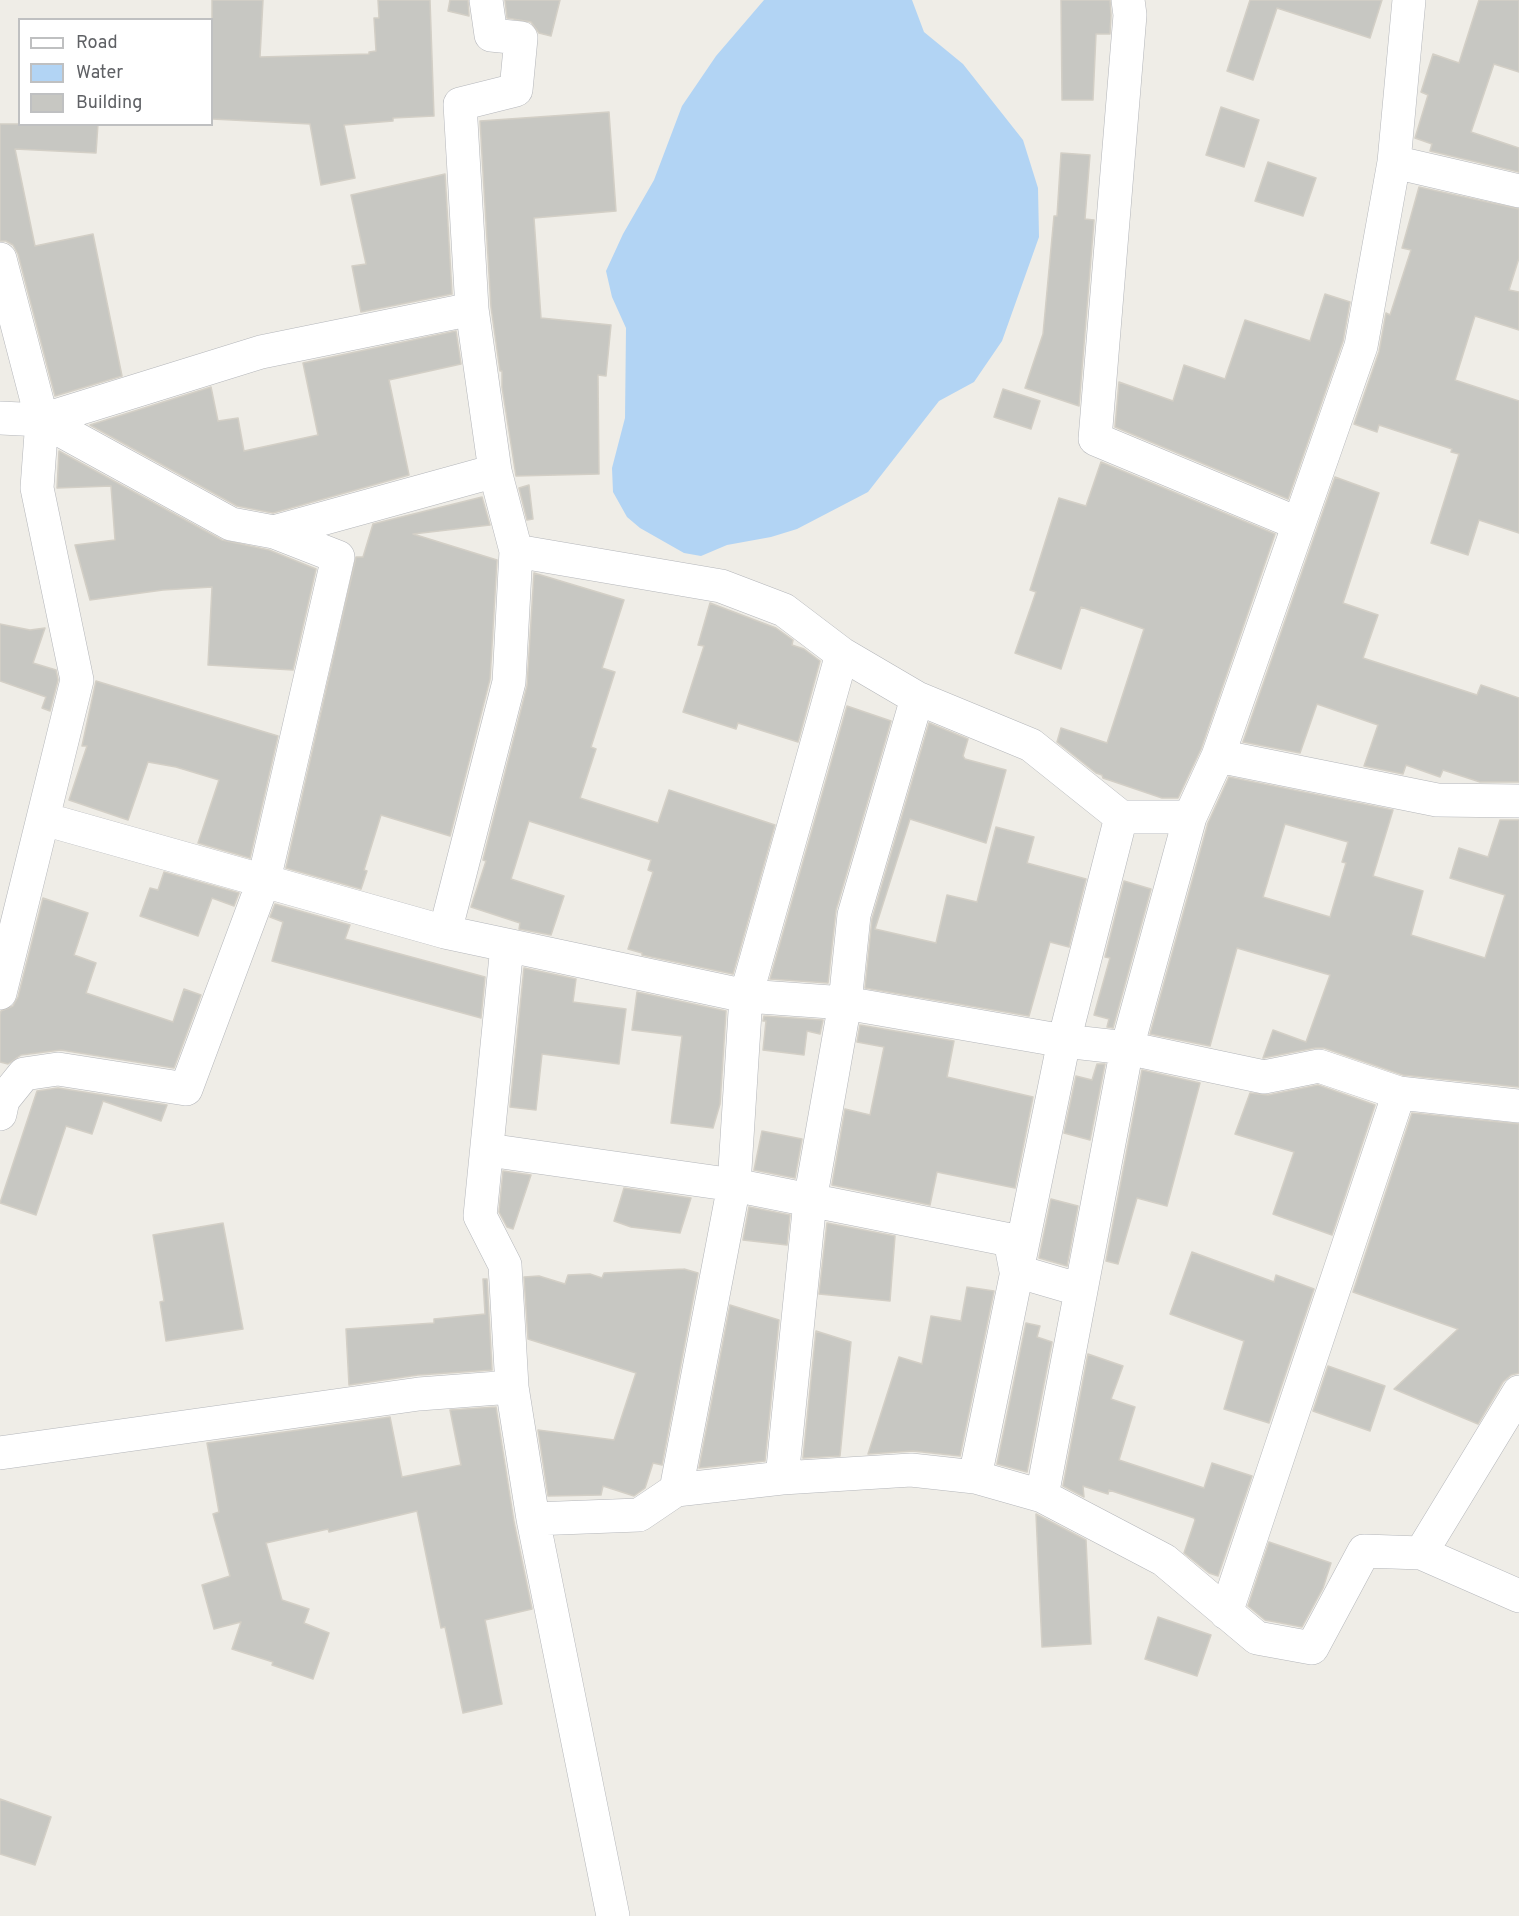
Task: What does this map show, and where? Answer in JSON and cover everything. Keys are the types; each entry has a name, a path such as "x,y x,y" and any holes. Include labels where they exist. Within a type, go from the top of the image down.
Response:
{"street":[{"path":"445,932 509,682 516,551 495,471 472,309 460,104 516,90 521,38 491,35 486,0"},
{"path":"1128,0 1130,15 1095,439 1299,524"},
{"path":"1042,1496 1127,1048 1190,817 1218,756 1361,346 1394,162 1409,0"},
{"path":"1394,162 1519,191"},
{"path":"0,259 42,420 37,488 77,680 45,819 0,993"},
{"path":"0,418 42,420 261,352 472,309"},
{"path":"1,1104 24,1074 58,1069 186,1089 264,880 338,557 274,532 231,524 42,420"},
{"path":"274,532 495,471"},
{"path":"516,551 721,586 784,610 842,654 917,698 1031,745 1121,817 1190,817"},
{"path":"676,1490 734,1185 746,996 842,654"},
{"path":"782,1478 810,1201 845,1003 854,915 917,698"},
{"path":"1218,756 1437,800 1519,801"},
{"path":"975,1477 1064,1041 1121,817"},
{"path":"45,819 445,932 746,996 845,1003 1064,1041 1127,1048 1264,1077 1319,1066 1399,1093 1519,1106"},
{"path":"507,946 480,1216 505,1264 512,1387 533,1519 613,1916"},
{"path":"1226,1613 1399,1093"},
{"path":"488,1150 734,1185 1010,1240 1016,1271"},
{"path":"1016,1271 1081,1290"},
{"path":"0,1453 419,1394 512,1387"},
{"path":"1421,1553 1519,1392"},
{"path":"533,1519 639,1515 676,1490 782,1478 911,1470 975,1477 1042,1496 1164,1560 1257,1638 1312,1648 1364,1551 1421,1553 1519,1596"}],"water":[{"path":"764,0 912,0 924,32 963,64 1023,140 1038,188 1039,237 1002,341 974,382 939,401 868,492 797,529 771,537 727,545 701,556 684,553 640,528 627,517 613,492 612,468 625,418 626,328 612,297 606,271 623,234 654,180 682,106 716,56"}],"building":[{"path":"212,0 263,0 260,57 369,54 369,52 376,51 374,18 379,18 378,0 430,0 434,116 393,118 393,121 344,125 355,178 321,185 310,124 213,119"},
{"path":"450,0 468,0 469,16 448,11"},
{"path":"505,0 560,0 551,36 539,33 531,22 507,18"},
{"path":"1061,0 1110,0 1110,34 1096,34 1093,100 1062,100"},
{"path":"1250,0 1382,0 1370,38 1277,8 1253,80 1227,71"},
{"path":"1479,0 1519,0 1519,72 1494,64 1471,132 1519,148 1519,172 1430,151 1432,144 1415,138 1428,95 1421,92 1433,54 1459,63"},
{"path":"1221,107 1259,120 1244,167 1206,155"},
{"path":"609,112 616,211 534,218 541,318 611,325 606,376 598,375 599,474 516,476 491,307 480,121"},
{"path":"0,124 98,126 96,153 15,149 35,246 93,234 122,376 55,396 18,254 13,245 0,241"},
{"path":"1061,153 1090,155 1085,219 1094,220 1079,406 1025,388 1043,334 1054,216 1057,216"},
{"path":"1268,162 1316,178 1303,216 1255,201"},
{"path":"445,174 452,294 361,312 352,266 366,264 351,195"},
{"path":"1419,187 1519,209 1519,258 1509,290 1519,292 1519,330 1475,316 1455,380 1519,401 1519,533 1479,520 1468,555 1431,543 1459,454 1451,452 1452,449 1379,425 1377,432 1354,424 1379,352 1386,313 1390,315 1411,250 1402,248"},
{"path":"1325,294 1350,302 1343,341 1288,499 1115,427 1119,382 1173,401 1184,365 1225,379 1245,320 1310,341"},
{"path":"456,331 461,364 389,380 409,475 273,513 237,506 90,425 211,387 218,421 238,418 244,451 318,435 303,363"},
{"path":"1003,389 1040,401 1031,429 994,417"},
{"path":"59,451 222,540 269,550 316,569 293,670 208,665 212,587 163,590 90,600 75,545 115,540 111,486 57,488"},
{"path":"1101,462 1275,534 1201,749 1178,798 1162,798 1103,778 1057,742 1061,728 1107,743 1144,629 1081,607 1061,669 1015,653 1036,592 1030,590 1059,498 1086,506"},
{"path":"1335,477 1379,493 1343,603 1378,615 1363,658 1477,695 1481,685 1519,698 1519,782 1480,782 1443,770 1440,777 1406,765 1403,774 1364,766 1378,725 1317,704 1300,753 1243,742"},
{"path":"529,485 533,519 527,520 519,488"},
{"path":"482,497 490,525 413,534 497,560 490,679 450,836 381,815 364,870 367,871 361,889 286,868 356,557 363,557 373,524"},
{"path":"534,573 624,600 602,668 615,672 591,747 596,749 580,798 658,823 669,790 775,825 733,974 642,955 642,953 628,949 653,872 648,870 651,860 529,821 511,879 564,896 551,935 519,929 520,923 471,907 486,861 483,860 527,686"},
{"path":"710,603 776,628 793,640 792,645 804,649 820,661 798,742 738,723 736,729 683,712 704,646 698,645"},
{"path":"0,624 30,630 45,628 33,663 56,670 58,680 50,711 42,708 46,697 0,681"},
{"path":"96,681 278,736 250,858 198,843 219,780 176,767 148,762 128,820 69,800 87,746 82,746"},
{"path":"847,706 891,721 836,910 828,983 770,979"},
{"path":"929,723 968,739 963,756 965,759 1006,770 986,843 910,819 875,929 936,943 947,895 977,902 996,827 1034,837 1027,863 1086,879 1069,947 1050,942 1029,1016 865,988 872,919"},
{"path":"1229,777 1393,810 1373,876 1423,891 1411,935 1485,958 1505,895 1450,878 1459,848 1488,857 1500,820 1519,820 1519,1087 1403,1075 1324,1048 1263,1058 1273,1030 1306,1042 1330,975 1237,948 1210,1046 1150,1034 1208,823","holes":["1285,824 1348,842 1342,862 1346,863 1330,917 1263,897"]},
{"path":"164,872 239,893 234,906 212,898 198,936 140,916 150,888 158,890"},
{"path":"1124,881 1151,889 1113,1028 1107,1027 1109,1019 1094,1015 1110,958 1105,957"},
{"path":"43,898 88,913 74,955 96,963 86,993 173,1022 184,989 201,995 174,1068 61,1050 21,1055 8,1064 0,1062 1,1011 13,1006 18,997"},
{"path":"275,904 350,925 345,939 485,977 481,1018 272,961 283,922 270,917"},
{"path":"524,968 576,979 573,1002 626,1009 619,1064 542,1054 536,1110 510,1107"},
{"path":"637,992 726,1011 720,1104 713,1128 671,1123 682,1036 632,1030"},
{"path":"764,1016 823,1020 820,1034 807,1031 804,1055 763,1050 766,1021 763,1021"},
{"path":"860,1025 954,1041 947,1077 1033,1097 1015,1188 937,1172 930,1205 832,1185 845,1109 870,1115 884,1047 857,1042"},
{"path":"1097,1064 1105,1064 1090,1140 1064,1133 1076,1076 1092,1080"},
{"path":"1142,1070 1200,1083 1167,1206 1137,1198 1118,1264 1106,1261"},
{"path":"1318,1085 1375,1105 1332,1235 1273,1214 1294,1152 1235,1134 1250,1093 1268,1095"},
{"path":"58,1088 167,1105 161,1121 103,1101 92,1134 66,1126 36,1215 0,1203 37,1091"},
{"path":"1412,1113 1519,1124 1519,1373 1511,1375 1503,1382 1478,1424 1394,1389 1458,1329 1353,1292"},
{"path":"762,1131 802,1139 795,1178 754,1170"},
{"path":"503,1171 531,1175 513,1229 507,1227 499,1212"},
{"path":"624,1188 691,1198 680,1233 631,1227 614,1221"},
{"path":"1051,1199 1078,1206 1067,1266 1039,1258"},
{"path":"749,1207 790,1215 787,1245 743,1240"},
{"path":"223,1223 243,1329 166,1341 160,1302 164,1301 153,1235"},
{"path":"827,1223 895,1236 890,1301 819,1294"},
{"path":"1192,1252 1274,1282 1276,1275 1314,1289 1269,1423 1224,1409 1244,1341 1170,1314"},
{"path":"684,1269 698,1273 662,1465 653,1463 645,1488 634,1496 603,1486 601,1495 548,1496 538,1430 614,1440 636,1373 528,1339 524,1277 539,1276 565,1284 568,1275 590,1274 602,1278 604,1273"},
{"path":"483,1279 487,1279 492,1370 418,1375 349,1385 346,1329 434,1323 434,1319 485,1314"},
{"path":"967,1287 994,1291 960,1456 913,1451 868,1454 899,1357 922,1364 931,1316 961,1321"},
{"path":"730,1305 779,1320 765,1461 699,1468"},
{"path":"1026,1323 1040,1326 1037,1337 1052,1342 1027,1472 997,1464"},
{"path":"816,1331 851,1342 840,1456 803,1458"},
{"path":"1088,1354 1123,1366 1111,1399 1135,1407 1119,1460 1204,1488 1212,1463 1252,1476 1218,1576 1209,1573 1184,1553 1194,1518 1109,1490 1108,1494 1083,1486 1084,1497 1063,1486"},
{"path":"1328,1366 1385,1386 1370,1431 1313,1411"},
{"path":"496,1407 514,1522 532,1609 485,1620 502,1704 463,1713 445,1627 441,1628 417,1511 329,1532 328,1529 266,1543 282,1600 309,1609 304,1623 329,1633 313,1679 272,1665 273,1662 232,1649 241,1622 214,1629 202,1585 230,1576 213,1514 219,1512 207,1443 390,1417 402,1477 461,1465 450,1410"},
{"path":"1036,1514 1086,1540 1091,1644 1042,1647"},
{"path":"1269,1542 1331,1563 1323,1588 1302,1627 1265,1620 1248,1606"},
{"path":"1158,1617 1211,1635 1197,1676 1145,1659"},
{"path":"0,1799 51,1817 35,1865 0,1854"}]}
